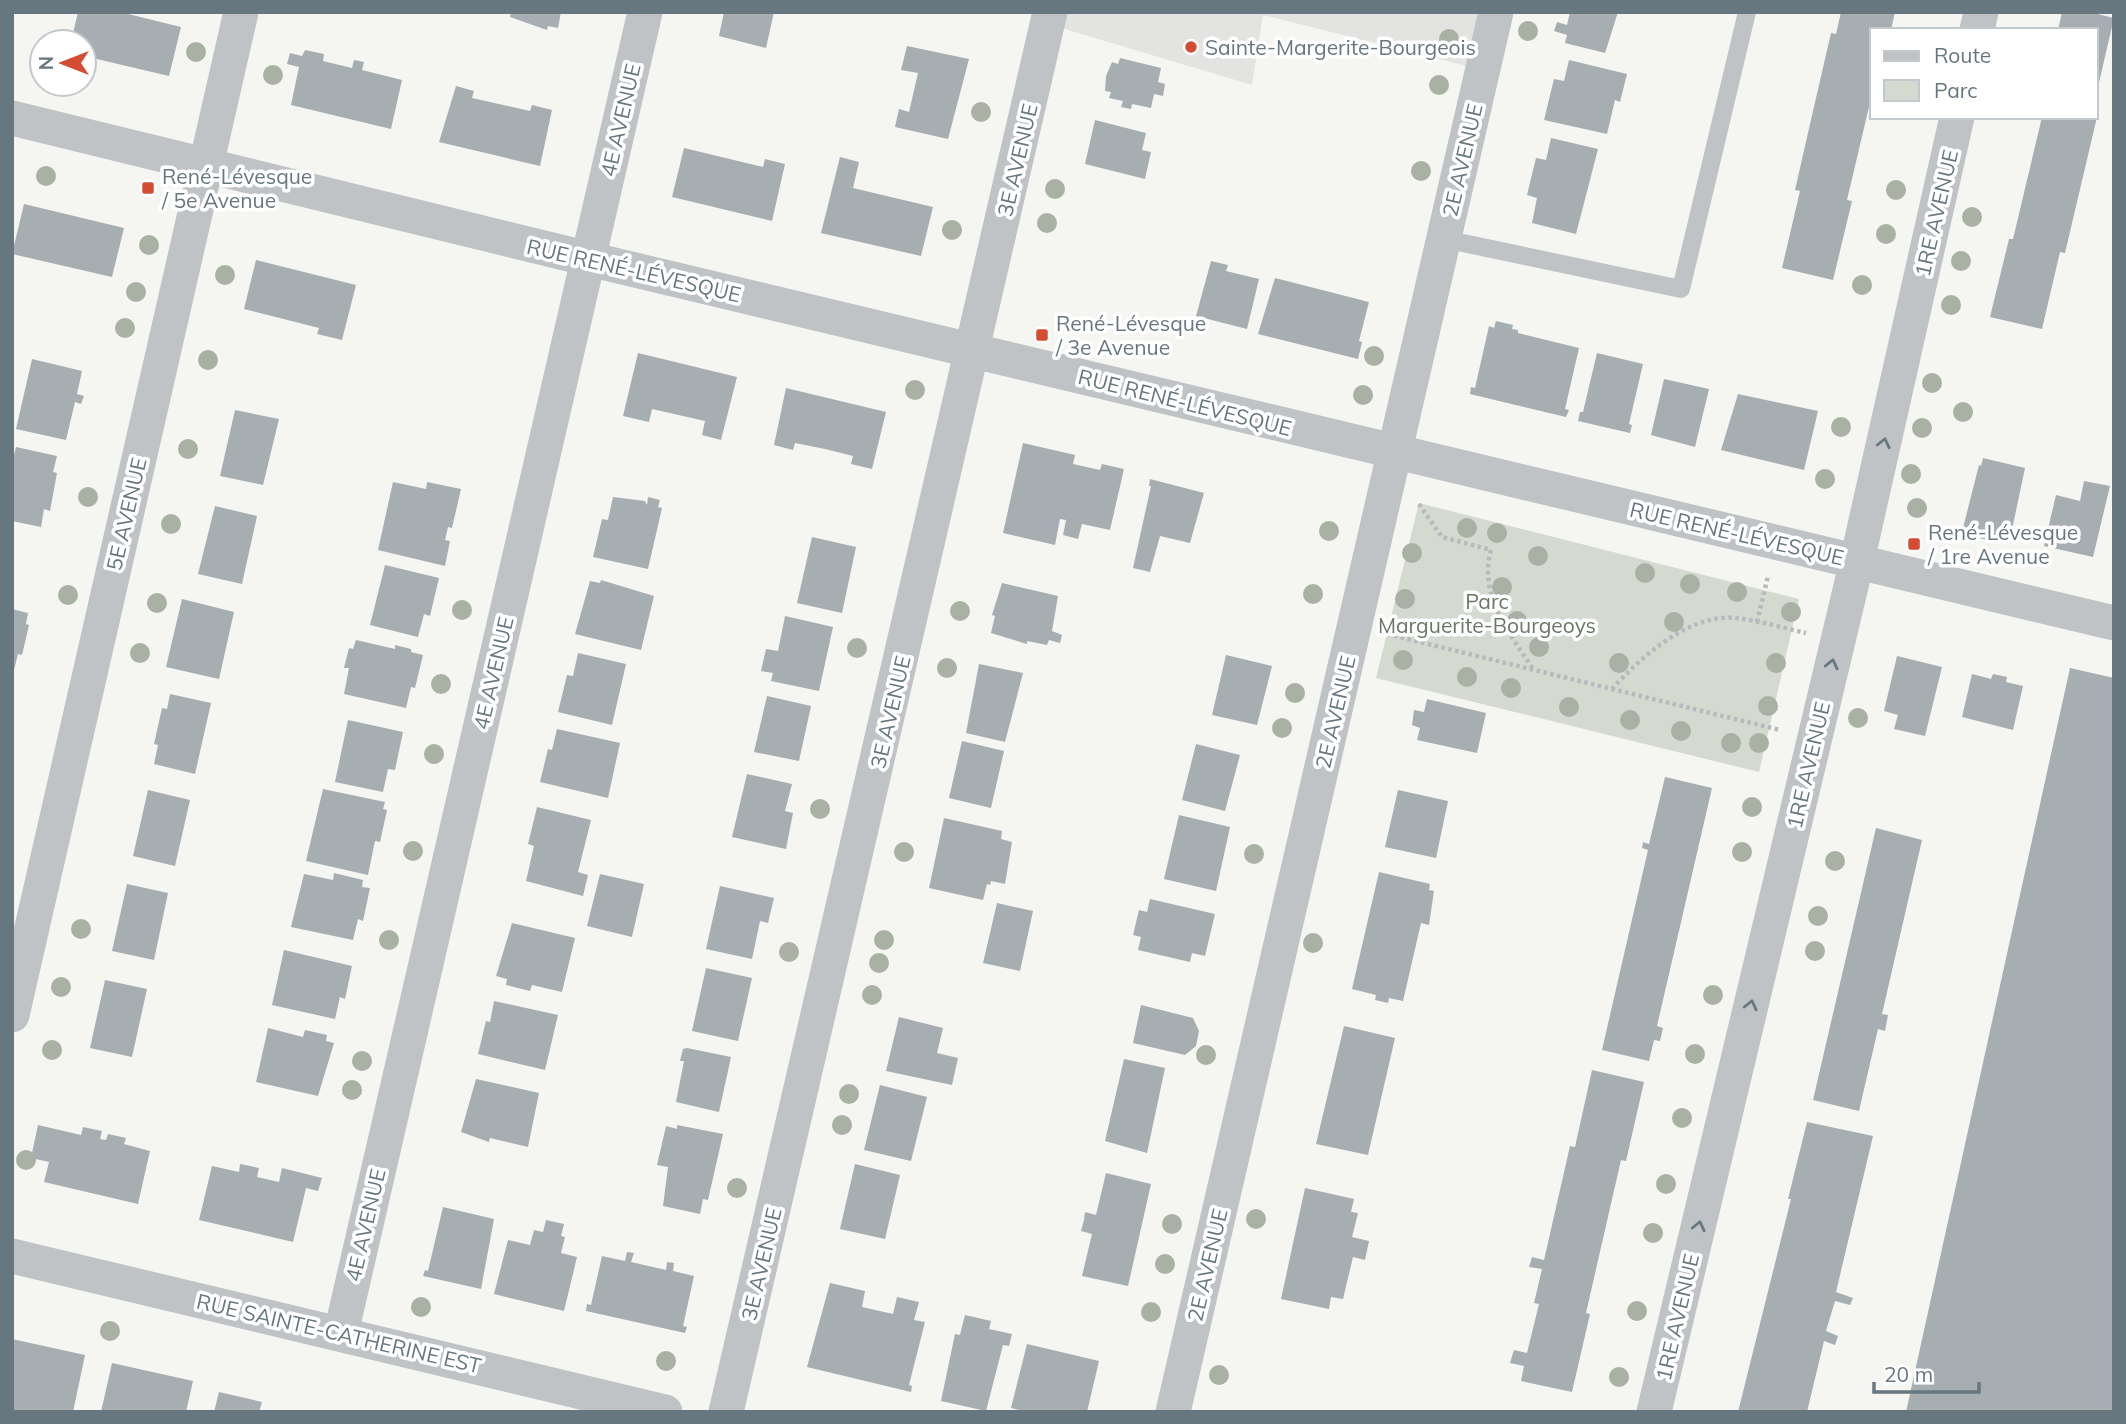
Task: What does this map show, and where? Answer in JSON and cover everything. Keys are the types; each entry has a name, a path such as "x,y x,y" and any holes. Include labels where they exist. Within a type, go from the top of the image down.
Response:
{"street":[{"name":"5E AVENUE","path":"12,1015 241,12"},
{"name":"4E AVENUE","path":"341,1333 645,12"},
{"name":"3E AVENUE","path":"726,1412 974,351 1050,12"},
{"name":"2E AVENUE","path":"1173,1412 1496,12"},
{"name":"RUE RENÉ-LÉVESQUE","path":"12,118 1395,453 2114,623"},
{"name":"1RE AVENUE","path":"1654,1412 1857,561 1957,119"},
{"name":"RUE SAINTE-CATHERINE EST","path":"12,1256 665,1412"}],"lane":[{"path":"1444,239 1681,289 1746,12"}],"path":[{"path":"1395,453 1419,503 1442,537 1491,550 1488,563 1489,589 1500,618 1533,670"},
{"path":"1757,622 1775,542"},
{"path":"1612,689 1641,657 1668,638 1706,623 1734,618 1838,640"},
{"path":"1355,626 1815,738"}],"shaded area":[{"name":"Sainte-Margerite-Bourgeois","path":"1050,12 1496,12 1483,70 1263,15 1252,85 1048,24"}],"green space":[{"name":"Parc Marguerite-Bourgeoys","path":"1419,503 1799,599 1759,772 1376,678"}],"building":[{"path":"78,12 120,12 181,27 169,76 98,59 98,28 74,28"},
{"path":"511,12 561,12 558,28 548,26 547,30 510,17"},
{"path":"724,12 774,12 766,48 719,36"},
{"path":"1570,12 1618,12 1605,53 1565,43 1567,35 1554,31 1557,22 1567,25"},
{"path":"1841,12 1895,12 1891,28 1870,28 1870,102 1847,200 1852,201 1833,280 1782,268 1800,191 1795,190 1831,33 1836,34"},
{"path":"2062,12 2089,12 2114,18 2098,87 2098,28 2058,28"},
{"path":"907,46 969,59 948,139 895,127 899,109 909,112 918,73 901,70"},
{"path":"305,50 324,54 323,61 352,68 354,60 364,62 362,70 402,80 391,129 291,105 299,67 287,64 290,53 302,56"},
{"path":"1120,58 1161,68 1158,82 1165,84 1163,96 1154,94 1151,108 1132,104 1131,109 1121,107 1123,101 1109,98 1111,92 1105,91 1106,76 1112,62 1118,64"},
{"path":"1569,60 1627,74 1620,102 1615,100 1607,134 1544,120 1554,79 1564,81"},
{"path":"456,86 474,91 472,98 530,111 532,105 552,110 540,166 439,142"},
{"path":"2042,119 2097,119 2065,253 2060,252 2042,329 1990,317 2009,239 2013,239"},
{"path":"1095,120 1146,133 1142,150 1151,152 1145,179 1085,164"},
{"path":"1551,138 1598,149 1576,234 1532,223 1537,198 1527,195 1536,158 1546,160"},
{"path":"684,148 763,167 765,159 785,164 772,221 672,197"},
{"path":"840,157 859,162 853,188 933,207 921,256 821,233"},
{"path":"24,204 124,228 112,277 12,254"},
{"path":"256,260 356,285 342,340 317,334 319,328 244,309"},
{"path":"1211,261 1228,265 1226,271 1259,279 1247,329 1196,316"},
{"path":"1275,278 1369,302 1359,341 1362,342 1358,359 1258,334"},
{"path":"1496,321 1513,325 1512,329 1518,330 1518,333 1579,348 1565,409 1569,410 1566,417 1470,394 1471,387 1475,388 1489,326 1494,328"},
{"path":"638,353 737,377 721,440 702,435 705,421 652,409 649,422 623,416"},
{"path":"1597,353 1643,364 1629,424 1632,425 1630,433 1578,421 1580,412 1583,412"},
{"path":"32,359 82,371 77,394 84,396 81,404 75,402 66,440 16,429"},
{"path":"1664,379 1709,389 1695,447 1651,435"},
{"path":"786,388 886,412 872,469 851,464 853,456 825,449 795,443 793,450 774,445"},
{"path":"1738,394 1818,411 1804,470 1721,450"},
{"path":"235,410 279,419 263,485 220,476"},
{"path":"1023,443 1075,455 1073,464 1100,470 1102,464 1124,469 1110,530 1082,524 1078,539 1063,535 1066,520 1060,519 1055,545 1003,533"},
{"path":"16,447 57,456 53,472 57,473 50,511 44,509 41,527 12,521 12,463"},
{"path":"1983,458 2025,468 2010,539 1994,535 1992,541 1979,538 1980,532 1963,528"},
{"path":"1150,479 1204,493 1190,543 1160,536 1150,572 1133,568 1151,486"},
{"path":"2084,481 2110,486 2093,557 2044,546 2056,495 2080,501"},
{"path":"393,482 426,489 427,482 461,489 452,528 448,527 445,540 450,541 445,566 378,550"},
{"path":"613,497 645,501 647,505 648,497 660,500 658,507 662,508 648,569 593,557 602,519 608,520"},
{"path":"215,506 257,516 242,584 198,574"},
{"path":"812,537 856,547 842,613 797,603"},
{"path":"385,565 439,578 430,616 424,614 418,637 370,625"},
{"path":"601,580 654,596 641,650 575,634 590,581 600,583"},
{"path":"1002,583 1058,596 1052,631 1062,635 1060,643 1049,640 1047,645 1027,641 1027,644 991,633 995,616 992,615"},
{"path":"182,599 234,612 219,679 166,667"},
{"path":"12,609 28,613 26,624 29,625 22,655 18,654 13,674"},
{"path":"785,616 833,627 819,691 771,681 773,673 761,671 766,649 778,651"},
{"path":"356,640 395,649 395,645 423,655 415,688 411,687 406,708 344,694 349,668 344,668 349,648 353,649"},
{"path":"578,653 626,664 612,725 558,712 567,675 573,676"},
{"path":"1226,655 1272,666 1257,725 1212,715"},
{"path":"1897,656 1942,667 1925,736 1894,729 1898,715 1884,711"},
{"path":"979,664 1023,673 1005,742 966,733"},
{"path":"2070,668 2114,678 2114,1412 1906,1412"},
{"path":"1972,674 1991,679 1993,674 2007,677 2006,682 2023,686 2013,730 1962,717"},
{"path":"170,694 211,703 195,774 154,764 158,745 154,744 162,708 167,709"},
{"path":"767,696 811,706 799,761 754,752"},
{"path":"1427,699 1486,713 1477,753 1417,740 1420,728 1412,725 1414,710 1424,712"},
{"path":"348,720 403,732 395,770 388,769 383,792 335,782"},
{"path":"557,729 620,743 608,798 540,782 548,749 552,750"},
{"path":"962,741 1004,751 991,808 949,798"},
{"path":"1196,744 1240,755 1225,811 1182,800"},
{"path":"747,774 792,784 785,811 793,813 786,849 732,837"},
{"path":"1665,777 1712,788 1657,1026 1663,1028 1660,1041 1654,1040 1649,1061 1602,1050 1648,850 1642,848 1643,842 1649,844"},
{"path":"323,789 385,802 383,809 387,810 380,842 375,841 368,875 306,861"},
{"path":"148,790 190,800 175,866 133,856"},
{"path":"1398,790 1448,801 1436,858 1385,847"},
{"path":"537,807 591,820 578,872 588,875 583,896 526,881 534,846 528,844"},
{"path":"1179,815 1230,827 1216,891 1164,879"},
{"path":"944,818 1002,831 1001,839 1012,842 1005,884 991,881 990,885 987,884 983,900 929,888"},
{"path":"1876,828 1922,840 1882,1014 1888,1015 1885,1031 1878,1029 1859,1111 1813,1100"},
{"path":"1379,872 1430,884 1429,890 1434,891 1429,925 1421,923 1403,1001 1389,998 1388,1003 1375,1000 1376,995 1352,989"},
{"path":"334,873 363,880 362,887 370,888 363,921 358,919 353,940 291,927 304,874 333,880"},
{"path":"600,874 644,884 632,937 587,926"},
{"path":"127,884 168,893 154,960 112,951"},
{"path":"720,886 774,898 768,923 760,921 752,959 706,949"},
{"path":"1150,899 1215,914 1205,956 1192,953 1190,962 1138,950 1141,937 1133,935 1139,910 1147,912"},
{"path":"997,903 1033,911 1020,971 983,963"},
{"path":"512,923 575,938 562,992 532,985 530,991 506,985 507,979 496,976"},
{"path":"284,950 352,966 345,999 340,997 335,1019 272,1005"},
{"path":"706,968 752,978 738,1041 692,1031"},
{"path":"105,980 147,989 132,1057 90,1048"},
{"path":"494,1001 558,1015 545,1070 478,1054 486,1021 490,1022"},
{"path":"1141,1005 1193,1018 1199,1031 1196,1046 1185,1055 1133,1043"},
{"path":"899,1017 943,1028 937,1053 958,1058 952,1085 886,1071"},
{"path":"1344,1026 1395,1038 1368,1155 1316,1144"},
{"path":"268,1028 303,1037 305,1030 327,1035 326,1041 334,1043 318,1096 256,1082"},
{"path":"683,1049 731,1057 719,1112 676,1102 684,1061 680,1061"},
{"path":"1124,1059 1165,1068 1147,1153 1105,1141"},
{"path":"1592,1070 1644,1082 1626,1161 1621,1160 1586,1313 1590,1314 1572,1392 1521,1381 1524,1366 1510,1363 1514,1350 1527,1353 1539,1304 1534,1303 1542,1269 1529,1267 1532,1257 1544,1260 1570,1146 1575,1147"},
{"path":"476,1079 539,1093 528,1147 490,1138 489,1142 461,1132"},
{"path":"880,1085 927,1097 911,1161 864,1150"},
{"path":"1807,1122 1873,1136 1836,1292 1853,1298 1850,1305 1835,1301 1826,1331 1838,1336 1835,1345 1824,1341 1807,1412 1738,1412 1791,1199 1788,1199"},
{"path":"38,1125 81,1135 83,1127 102,1131 100,1139 106,1140 108,1134 126,1138 124,1144 150,1151 138,1204 44,1182 49,1162 31,1158"},
{"path":"677,1125 723,1134 708,1200 703,1199 700,1214 663,1206 668,1167 657,1165 666,1126 677,1129"},
{"path":"240,1164 259,1168 257,1177 279,1182 282,1168 322,1178 318,1191 306,1188 293,1242 199,1220 212,1166 239,1172"},
{"path":"855,1164 900,1175 885,1239 840,1229"},
{"path":"1106,1173 1151,1184 1128,1286 1082,1276 1092,1234 1081,1231 1085,1212 1096,1215"},
{"path":"1305,1188 1354,1199 1351,1212 1358,1213 1352,1237 1369,1241 1365,1260 1353,1257 1343,1299 1331,1297 1329,1309 1281,1299"},
{"path":"443,1207 494,1219 481,1289 423,1276 425,1270 428,1271"},
{"path":"546,1220 564,1224 561,1236 565,1237 561,1253 577,1257 564,1311 494,1294 508,1240 530,1245 534,1230 543,1232"},
{"path":"627,1252 634,1253 631,1262 666,1270 667,1262 674,1263 673,1271 694,1276 683,1326 687,1327 685,1333 586,1311 587,1304 591,1305 602,1256 625,1261"},
{"path":"830,1283 865,1291 862,1307 893,1314 897,1297 919,1302 914,1320 925,1322 909,1385 912,1386 911,1392 807,1367"},
{"path":"965,1315 991,1321 989,1329 1012,1334 1009,1346 1003,1345 986,1411 941,1401 955,1334 960,1335"},
{"path":"12,1339 85,1355 73,1412 12,1412"},
{"path":"1027,1344 1099,1361 1087,1412 1027,1412 1011,1408"},
{"path":"112,1363 193,1381 186,1412 101,1412"},
{"path":"219,1392 262,1402 259,1412 214,1412"}],"place":[{"name":"Sainte-Margerite-Bourgeois","path":"1191,47"},
{"name":"René-Lévesque / 5e Avenue","path":"148,188"},
{"name":"René-Lévesque / 3e Avenue","path":"1042,335"},
{"name":"René-Lévesque / 1re Avenue","path":"1914,544"}]}
